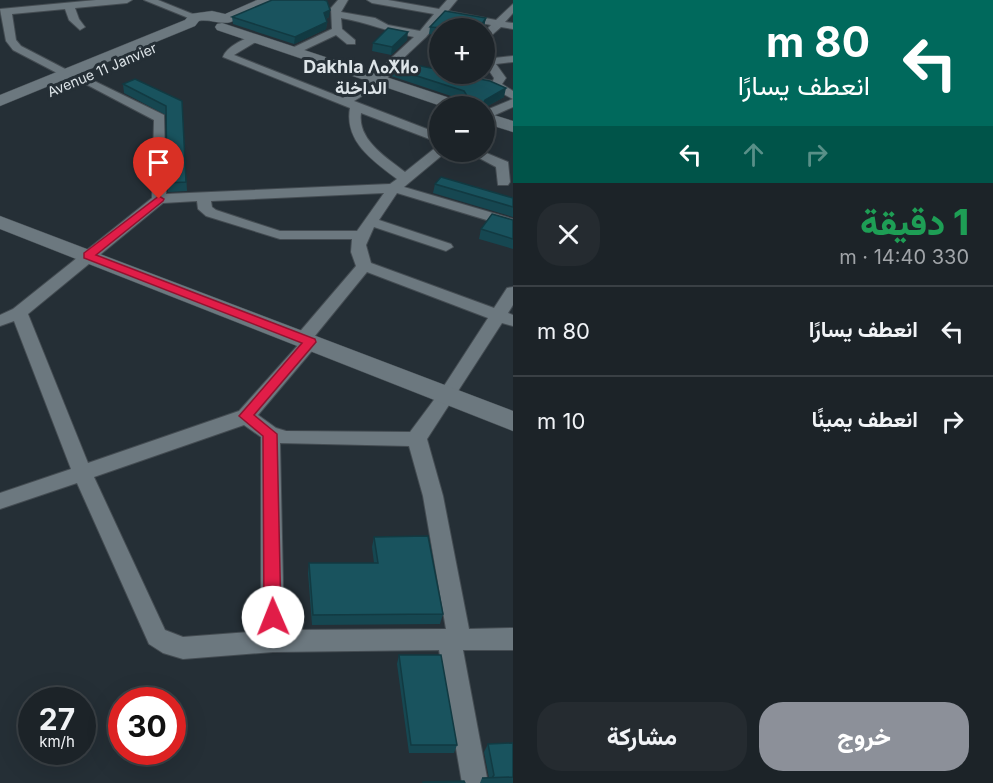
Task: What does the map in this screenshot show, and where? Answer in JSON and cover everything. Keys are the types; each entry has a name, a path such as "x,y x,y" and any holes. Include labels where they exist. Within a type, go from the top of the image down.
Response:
{"street":[{"path":"65,73 17,48 11,41 3,11 127,0"},
{"path":"149,0 429,97"},
{"name":"Avenue 11 Janvier","path":"0,114 208,22 247,0"},
{"name":"Avenue 11 Janvier","path":"0,101 65,73 269,0"},
{"path":"336,30 336,8 343,0"},
{"path":"372,0 513,26"},
{"path":"351,105 381,80 393,63 423,34 452,0"},
{"path":"69,5 74,20 80,27"},
{"path":"495,26 513,7"},
{"path":"336,14 371,20 385,28 429,35"},
{"path":"336,30 351,42"},
{"path":"294,51 336,30"},
{"path":"255,38 229,53 228,57 429,135"},
{"path":"0,50 17,48"},
{"path":"495,58 513,59"},
{"path":"393,63 407,67"},
{"path":"495,70 500,78 496,85"},
{"path":"82,79 160,117 159,199"},
{"path":"491,84 513,96"},
{"path":"495,110 513,103"},
{"path":"351,105 365,147 405,179"},
{"path":"495,120 513,127"},
{"path":"364,266 357,245 362,235 394,188 429,160"},
{"path":"495,162 502,165 503,182"},
{"path":"0,321 19,313 159,199 394,188 513,224"},
{"path":"203,197 202,203 212,213 266,232 280,235 362,235"},
{"path":"0,222 513,421"},
{"path":"372,222 447,247"},
{"path":"364,266 505,319"},
{"path":"0,501 246,416 364,266"},
{"path":"475,783 433,496 417,439 420,429 505,319 513,292"},
{"path":"19,313 82,474 158,637 171,645 183,648 273,641 513,639"},
{"path":"246,416 270,434 300,440 417,439"},
{"path":"270,434 273,641"}],"building":[{"path":"272,0 327,1 330,10 324,13 327,22 295,37 232,17"},
{"path":"445,11 486,18 438,18"},
{"path":"388,28 408,32 392,47 373,43"},
{"path":"397,61 429,68 429,80 392,68"},
{"path":"135,79 182,101 186,182 167,183 166,106 123,84"},
{"path":"495,83 506,88 492,96 467,96 464,91 442,84"},
{"path":"441,177 513,198 513,207 435,184"},
{"path":"492,214 513,220 513,239 481,229"},
{"path":"428,536 443,614 313,615 309,563 378,563 374,537"},
{"path":"399,655 441,655 457,745 411,745"},
{"path":"513,743 513,777 492,778 494,775 488,744"},
{"path":"464,781 465,783 423,783 423,782"}],"district":[{"name":"Dakhla ⴷⴰⵅⵍⴰ الداخلة","path":"361,77"}],"route":[{"path":"159,199 88,256 310,342 246,416 270,434 273,617"}]}
